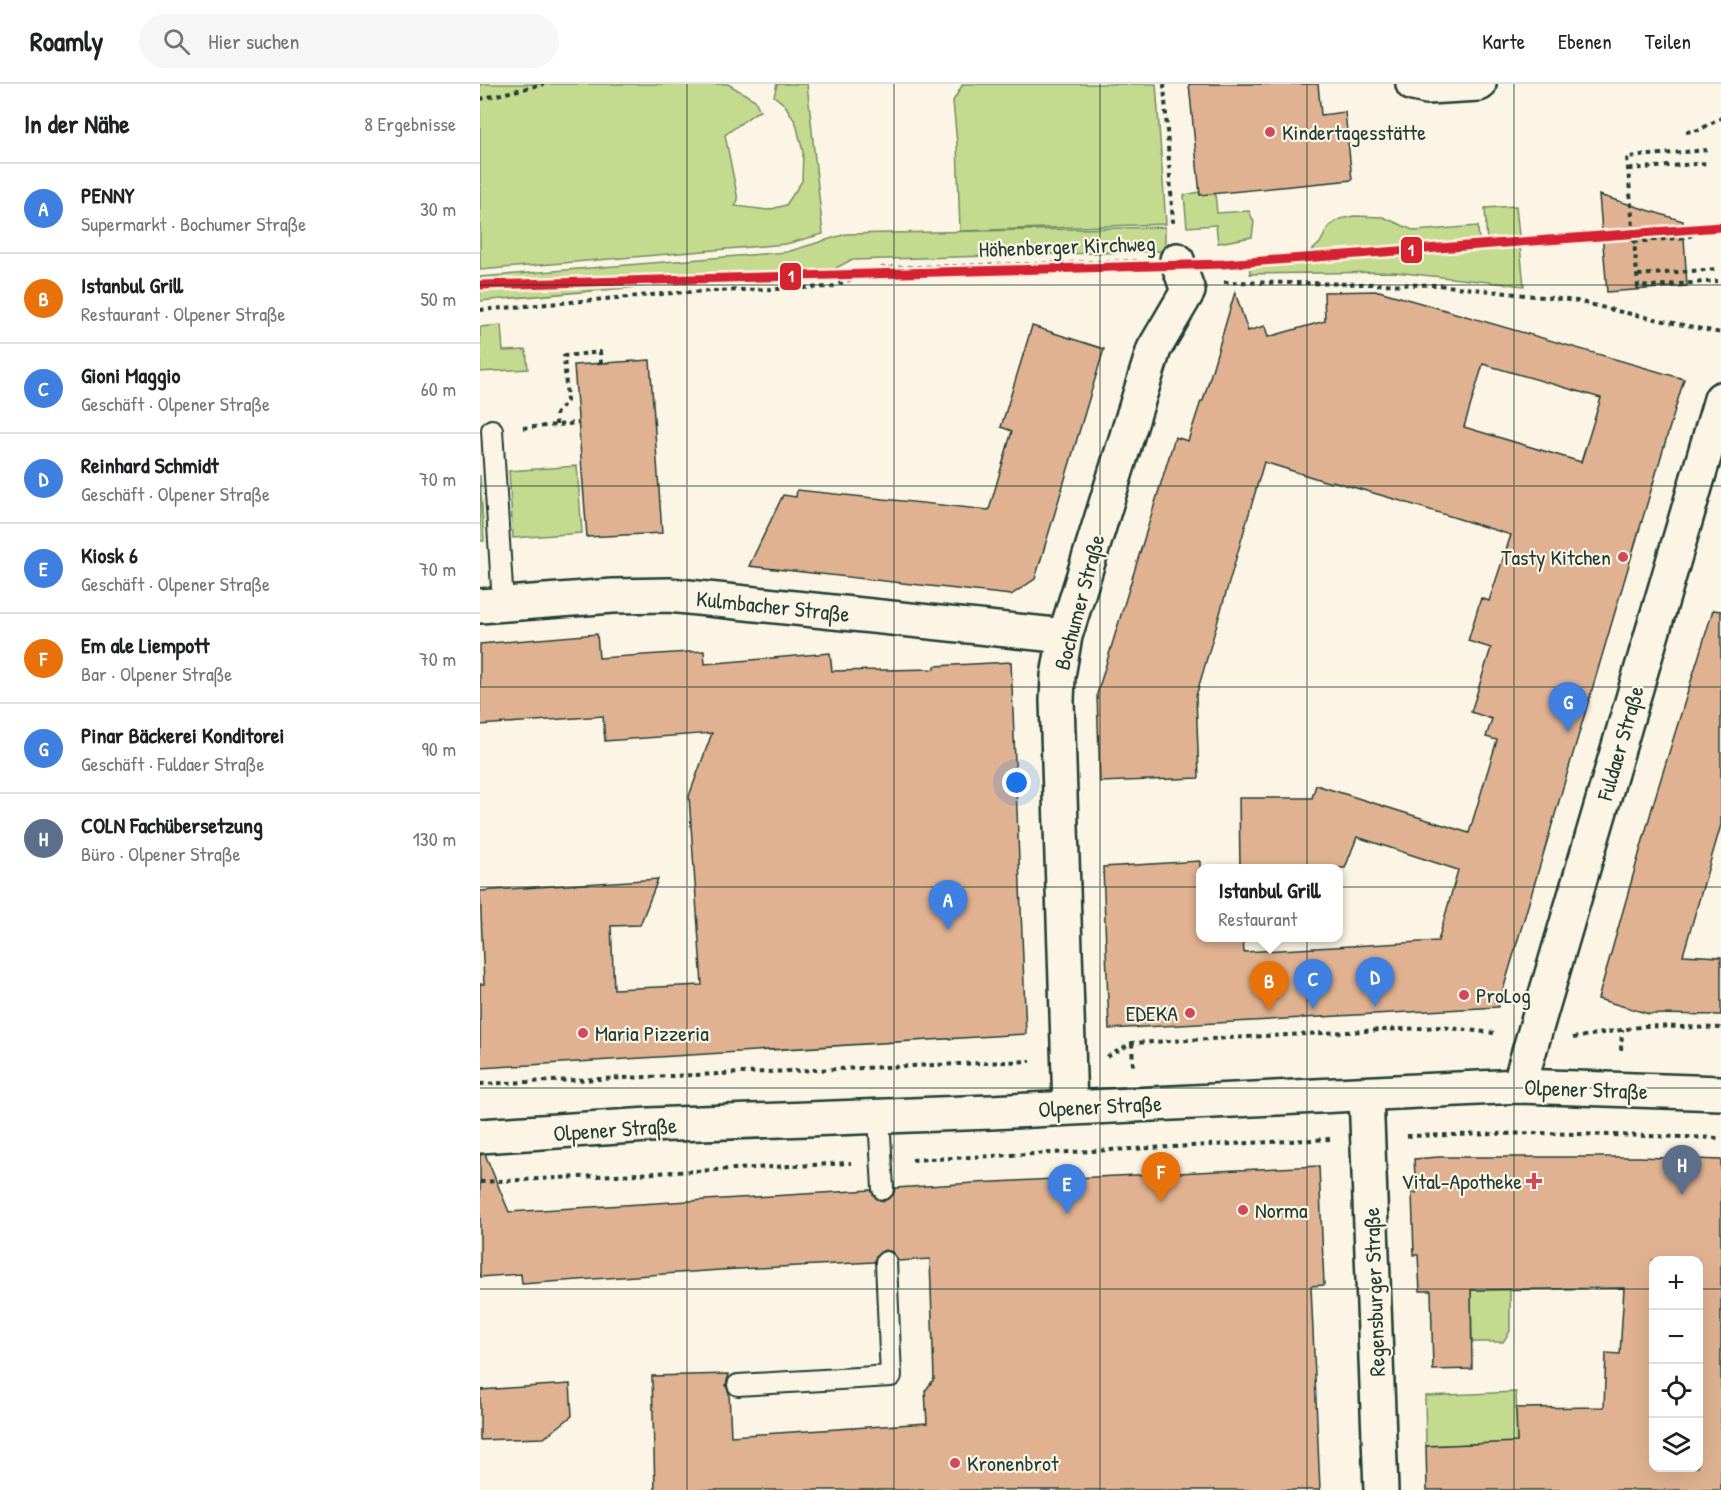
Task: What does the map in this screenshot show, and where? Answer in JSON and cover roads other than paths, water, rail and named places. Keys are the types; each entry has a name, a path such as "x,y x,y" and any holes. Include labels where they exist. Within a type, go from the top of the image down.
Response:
{"street":[{"path":"1413,84 1437,87 1479,84"},
{"name":"Bochumer Straße","path":"1070,1107 1058,676 1065,636 1154,349 1188,291 1177,260"},
{"name":"Fuldaer Straße","path":"1519,1086 1708,488 1721,399"},
{"name":"Kulmbacher Straße","path":"492,605 613,596 669,595 1065,636"},
{"name":"Olpener Straße","path":"480,1136 649,1125 1519,1086 1721,1092"},
{"name":"Regensburger Straße","path":"1366,1094 1381,1490"}],"lane":[{"path":"492,430 492,605"},
{"path":"879,1116 883,1189"},
{"path":"738,1385 891,1376 886,1262"}],"place":[{"name":"Kindertagesstätte","path":"1270,132"},
{"name":"Tasty Kitchen","path":"1623,557"},
{"name":"Pinar Bäckerei Konditorei","path":"1568,732"},
{"name":"PENNY","path":"948,930"},
{"name":"ProLog","path":"1464,995"},
{"name":"Reinhard Schmidt","path":"1375,1007"},
{"name":"Gioni Maggio","path":"1313,1009"},
{"name":"Istanbul Grill","path":"1269,1011"},
{"name":"EDEKA","path":"1190,1013"},
{"name":"Maria Pizzeria","path":"583,1033"},
{"name":"Vital-Apotheke","path":"1534,1181"},
{"name":"COLN Fachübersetzung","path":"1682,1195"},
{"name":"Em ale Liempott","path":"1161,1202"},
{"name":"Norma","path":"1243,1210"},
{"name":"Kiosk 6","path":"1067,1214"},
{"name":"Kronenbrot","path":"955,1463"}]}
